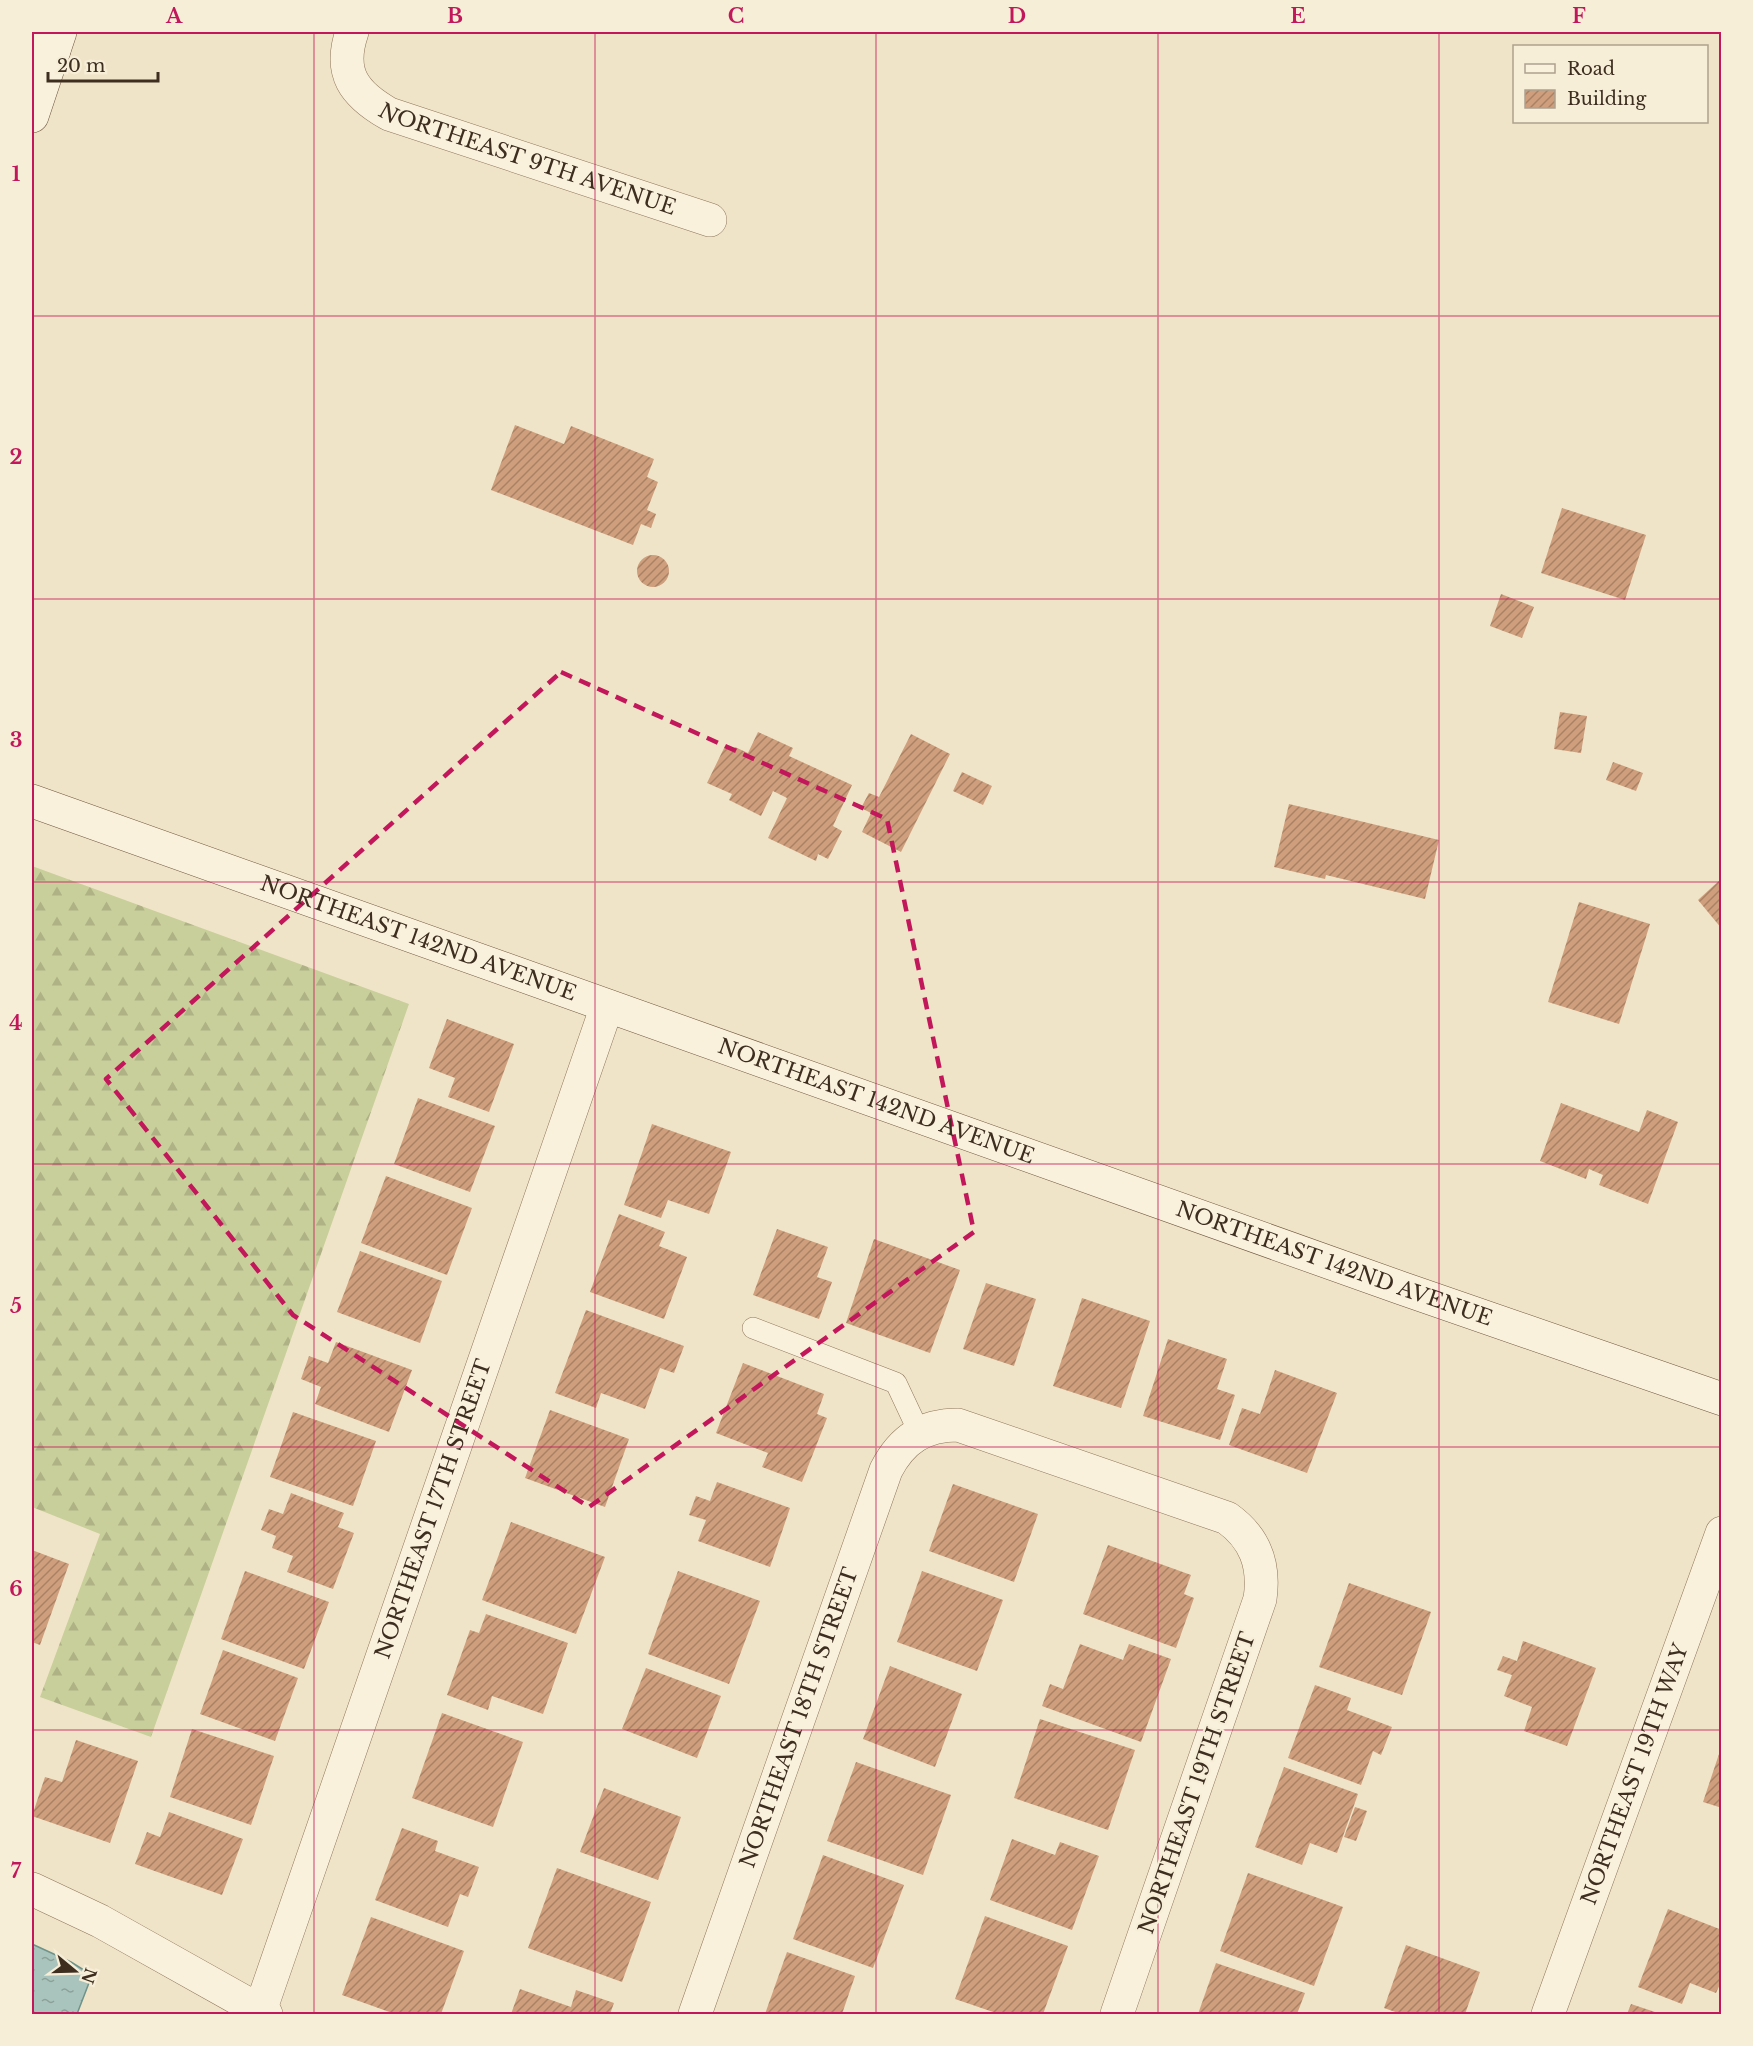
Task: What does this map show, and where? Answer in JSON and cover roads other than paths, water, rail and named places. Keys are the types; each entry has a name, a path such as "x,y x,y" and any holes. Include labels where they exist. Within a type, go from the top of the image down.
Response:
{"street":[{"name":"NORTHEAST 9TH AVENUE","path":"352,32 348,42 348,65 352,86 369,102 389,114 710,220"},
{"path":"32,116 48,41"},
{"name":"NORTHEAST 142ND AVENUE","path":"32,801 1401,1288 1722,1398"},
{"name":"NORTHEAST 17TH STREET","path":"263,2013 607,1006"},
{"name":"NORTHEAST 19TH STREET","path":"919,1432 931,1427 958,1425 1215,1514 1239,1526 1256,1550 1261,1566 1260,1599 1117,2014"},
{"name":"NORTHEAST 18TH STREET","path":"695,2014 886,1470 905,1442 919,1432"},
{"name":"NORTHEAST 19TH WAY","path":"1548,2014 1722,1533"},
{"path":"32,1889 100,1921 263,2013"}],"lane":[{"path":"753,1328 896,1383 919,1432"}],"water":[{"path":"32,1944 71,1962 92,1975 77,2014 32,2014"}]}
